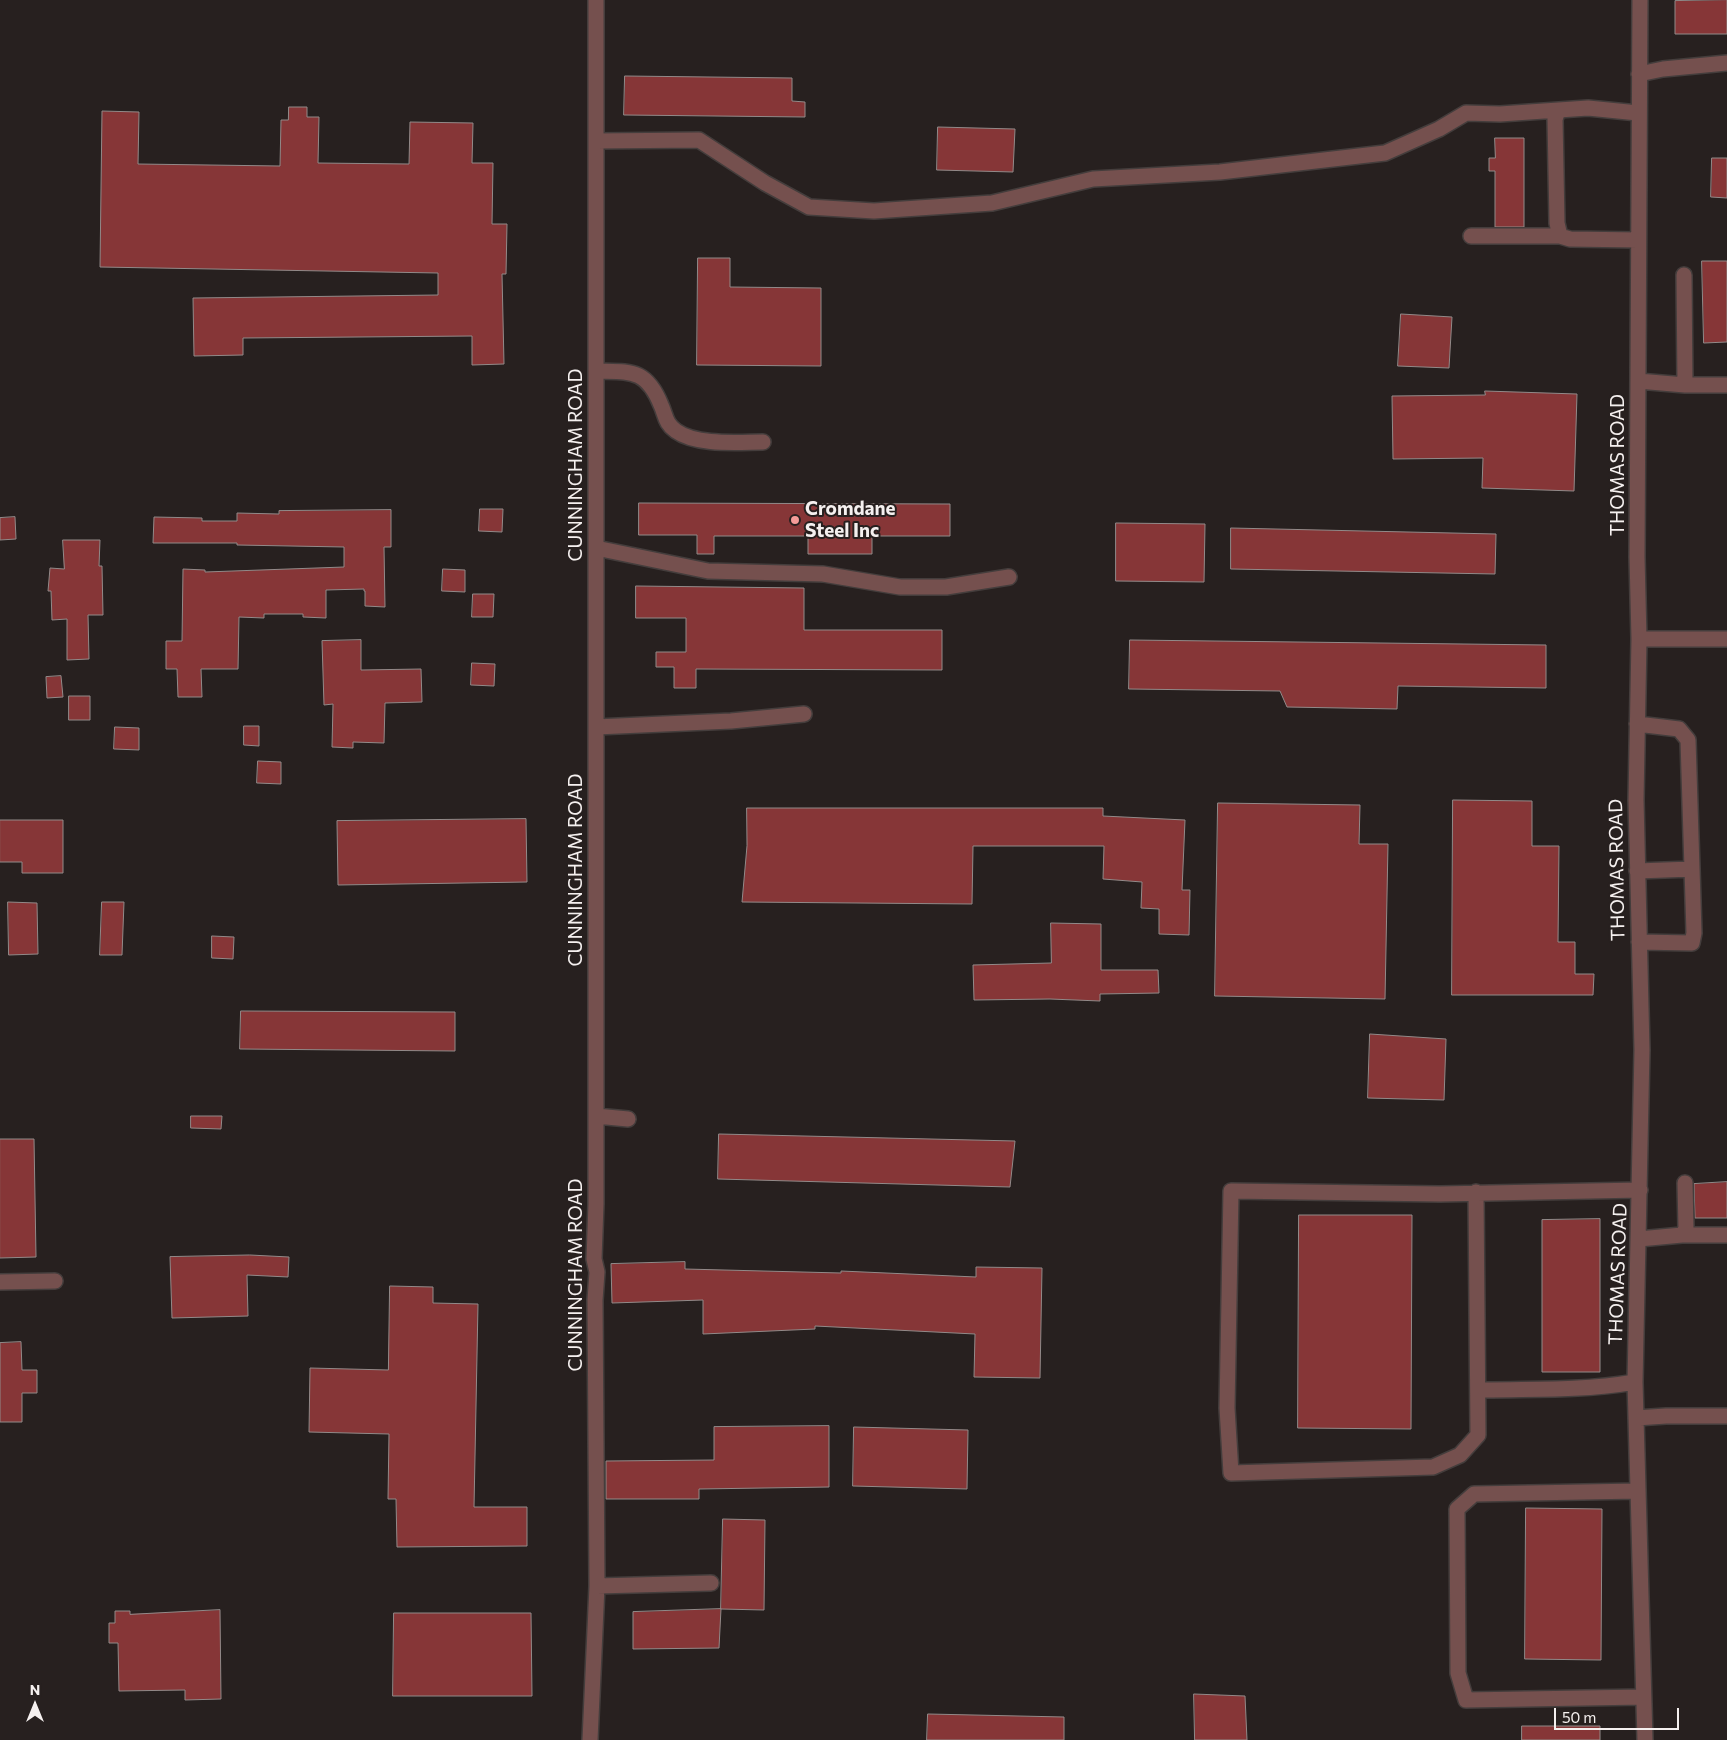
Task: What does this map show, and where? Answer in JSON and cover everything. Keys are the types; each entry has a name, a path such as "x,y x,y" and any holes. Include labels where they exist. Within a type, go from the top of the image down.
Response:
{"street":[{"name":"CUNNINGHAM ROAD","path":"590,1740 597,1586 595,1300 597,1272 594,1259 596,1204 596,0"},
{"name":"THOMAS ROAD","path":"1640,0 1638,113 1639,639 1636,800 1642,1050 1635,1382 1645,1740"},
{"path":"1639,74 1663,69 1727,63"},
{"path":"596,141 699,140 765,183 809,207 874,211 992,203 1093,179 1220,172 1385,153 1439,129 1466,114 1500,114 1588,108 1638,113"},
{"path":"1558,111 1554,119 1557,223 1560,236"},
{"path":"1471,236 1560,236 1570,239 1638,240"},
{"path":"1684,275 1685,385"},
{"path":"596,371 630,372 639,375 650,385 661,404 667,424 690,438 728,443 763,442"},
{"path":"1638,381 1685,385 1727,385"},
{"path":"596,548 708,571 823,574 900,587 946,587 1009,577"},
{"path":"1639,639 1727,639"},
{"path":"596,728 731,721 804,714"},
{"path":"1637,724 1680,728 1688,740 1694,934 1692,943 1639,942"},
{"path":"1637,871 1692,869"},
{"path":"596,1116 628,1119"},
{"path":"1682,1235 1686,1229 1685,1183"},
{"path":"1476,1192 1478,1435 1460,1455 1433,1467 1231,1472 1226,1408 1231,1191 1440,1194 1476,1192 1640,1190"},
{"path":"1639,1239 1682,1235 1727,1235"},
{"path":"0,1282 55,1282"},
{"path":"1478,1390 1609,1387 1635,1382"},
{"path":"1636,1418 1727,1416"},
{"path":"1638,1491 1474,1494 1457,1509 1458,1673 1466,1700 1644,1697"},
{"path":"597,1586 711,1584"}],"building":[{"path":"1727,0 1727,34 1675,34 1675,1"},
{"path":"625,76 792,78 792,101 805,102 805,117 624,115"},
{"path":"289,107 307,107 307,117 319,117 318,163 409,164 410,122 473,123 472,163 493,163 492,224 507,224 506,274 502,274 504,364 472,365 472,336 243,338 243,355 194,356 193,298 438,295 438,273 100,267 102,111 139,112 138,164 280,166 281,120 288,120"},
{"path":"938,127 1015,129 1013,172 937,170"},
{"path":"1495,138 1524,138 1524,227 1495,227 1495,171 1489,171 1489,158 1495,158"},
{"path":"1712,158 1727,158 1727,198 1711,197"},
{"path":"698,258 730,258 730,287 821,288 821,366 697,365"},
{"path":"1702,261 1727,261 1727,342 1704,343"},
{"path":"1401,314 1452,317 1449,368 1398,366"},
{"path":"1485,391 1577,394 1574,491 1482,488 1483,458 1393,459 1392,396 1485,395"},
{"name":"Cromdane Steel Inc","path":"639,503 950,504 950,536 872,536 872,554 808,554 808,536 714,536 714,554 697,554 697,535 639,535"},
{"path":"480,509 503,509 502,532 479,531"},
{"path":"391,510 391,547 384,547 385,607 365,606 364,589 326,590 326,618 303,617 303,614 264,614 264,618 239,617 238,669 201,669 202,697 178,697 177,669 166,669 166,641 182,641 183,569 205,570 205,572 344,567 344,547 237,545 237,543 153,543 154,517 202,518 202,521 237,521 237,513 279,514 279,511"},
{"path":"15,517 16,539 0,540 0,518"},
{"path":"1116,523 1205,524 1204,582 1116,581"},
{"path":"1231,528 1496,534 1495,574 1231,569"},
{"path":"63,540 100,540 99,566 102,566 103,615 88,615 89,659 67,660 67,619 52,620 51,591 48,591 50,568 64,569"},
{"path":"443,569 465,570 465,592 442,591"},
{"path":"636,586 804,588 804,630 942,630 942,670 696,669 696,688 674,688 674,667 656,667 656,652 686,652 686,618 636,618"},
{"path":"473,594 494,594 493,617 472,617"},
{"path":"361,640 361,670 421,669 422,702 385,703 384,743 353,742 353,748 332,747 333,704 324,705 322,641"},
{"path":"1130,640 1546,645 1546,688 1398,686 1397,709 1287,707 1280,691 1129,689"},
{"path":"472,663 495,664 494,686 471,685"},
{"path":"61,676 63,697 47,698 46,677"},
{"path":"69,696 90,696 90,720 69,720"},
{"path":"244,726 259,726 259,746 244,745"},
{"path":"115,727 139,728 139,750 114,749"},
{"path":"258,761 281,762 281,784 257,783"},
{"path":"1453,800 1532,801 1532,846 1559,846 1558,942 1575,942 1575,974 1594,974 1593,995 1452,995"},
{"path":"1218,803 1360,805 1359,844 1388,844 1385,999 1215,996"},
{"path":"747,808 1103,808 1103,816 1185,820 1182,890 1190,890 1189,935 1159,934 1159,909 1141,908 1142,882 1103,879 1104,846 973,846 972,904 742,902 747,846"},
{"path":"526,819 527,882 338,885 337,821"},
{"path":"0,820 63,820 63,873 22,873 22,862 0,862"},
{"path":"8,902 37,903 38,954 9,955"},
{"path":"102,902 124,902 122,955 100,955"},
{"path":"1051,923 1101,924 1101,970 1158,970 1159,993 1100,994 1100,1001 1050,999 974,1000 973,965 1051,963"},
{"path":"212,936 234,937 233,959 212,958"},
{"path":"241,1011 455,1012 455,1051 240,1049"},
{"path":"1370,1034 1446,1039 1444,1100 1368,1098"},
{"path":"191,1116 222,1116 221,1129 191,1128"},
{"path":"719,1134 1015,1141 1010,1187 718,1179"},
{"path":"0,1139 34,1139 36,1257 0,1258"},
{"path":"1727,1182 1727,1218 1695,1218 1694,1184"},
{"path":"1299,1215 1412,1215 1411,1429 1298,1428"},
{"path":"1600,1219 1600,1372 1542,1372 1542,1220"},
{"path":"250,1255 289,1257 288,1277 247,1275 248,1316 172,1318 170,1257"},
{"path":"685,1262 685,1269 841,1273 841,1271 976,1277 976,1267 1042,1268 1040,1378 974,1377 975,1334 815,1326 815,1329 703,1334 703,1300 612,1303 611,1264"},
{"path":"390,1286 433,1287 433,1303 478,1304 474,1507 527,1507 527,1546 397,1547 396,1499 388,1499 389,1434 309,1432 310,1368 388,1370"},
{"path":"21,1342 22,1370 37,1370 37,1393 22,1393 22,1422 0,1422 0,1343"},
{"path":"829,1426 829,1487 699,1489 699,1499 606,1499 606,1461 714,1460 714,1427"},
{"path":"854,1427 968,1430 967,1489 853,1486"},
{"path":"1526,1508 1602,1509 1601,1660 1525,1659"},
{"path":"723,1519 765,1520 764,1610 721,1609"},
{"path":"721,1609 719,1648 633,1649 633,1612"},
{"path":"220,1610 221,1699 185,1700 185,1690 119,1691 118,1643 109,1643 109,1623 115,1623 115,1611 130,1611 130,1614"},
{"path":"394,1613 531,1613 532,1696 393,1696"},
{"path":"1194,1694 1245,1696 1247,1740 1195,1740"},
{"path":"928,1714 1064,1717 1064,1740 927,1740"},
{"path":"1522,1726 1600,1726 1600,1740 1522,1740"}],"place":[{"name":"Cromdane Steel Inc","path":"795,520"}]}
